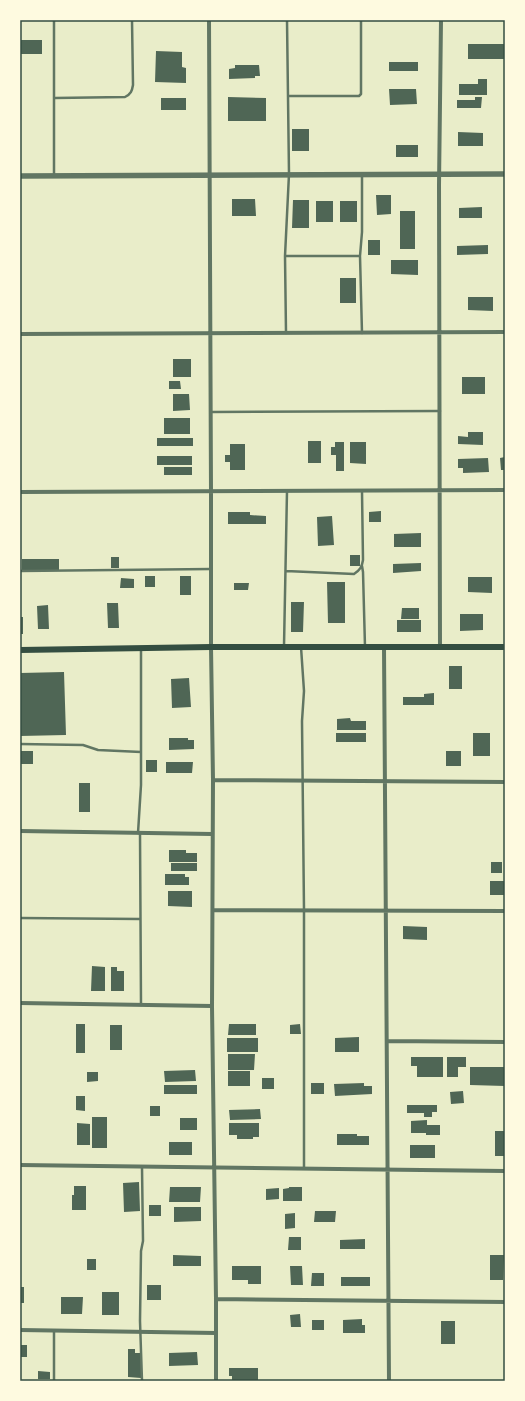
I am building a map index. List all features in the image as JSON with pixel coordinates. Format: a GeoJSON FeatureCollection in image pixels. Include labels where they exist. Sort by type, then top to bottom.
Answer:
{"type":"FeatureCollection","features":[{"type":"Feature","properties":{"kind":"main road"},"geometry":{"type":"LineString","coordinates":[[20,650],[211,647],[505,647]]}},
{"type":"Feature","properties":{"kind":"street"},"geometry":{"type":"LineString","coordinates":[[209,20],[211,647],[213,780],[212,1006],[216,1381]]}},
{"type":"Feature","properties":{"kind":"street"},"geometry":{"type":"LineString","coordinates":[[440,647],[439,174],[441,20]]}},
{"type":"Feature","properties":{"kind":"street"},"geometry":{"type":"LineString","coordinates":[[20,176],[505,174]]}},
{"type":"Feature","properties":{"kind":"street"},"geometry":{"type":"LineString","coordinates":[[20,334],[505,332]]}},
{"type":"Feature","properties":{"kind":"street"},"geometry":{"type":"LineString","coordinates":[[20,492],[505,490]]}},
{"type":"Feature","properties":{"kind":"street"},"geometry":{"type":"LineString","coordinates":[[384,647],[389,1381]]}},
{"type":"Feature","properties":{"kind":"street"},"geometry":{"type":"LineString","coordinates":[[213,780],[505,782]]}},
{"type":"Feature","properties":{"kind":"street"},"geometry":{"type":"LineString","coordinates":[[20,831],[212,834]]}},
{"type":"Feature","properties":{"kind":"street"},"geometry":{"type":"LineString","coordinates":[[213,910],[505,911]]}},
{"type":"Feature","properties":{"kind":"street"},"geometry":{"type":"LineString","coordinates":[[20,1003],[212,1006]]}},
{"type":"Feature","properties":{"kind":"street"},"geometry":{"type":"LineString","coordinates":[[387,1041],[505,1042]]}},
{"type":"Feature","properties":{"kind":"street"},"geometry":{"type":"LineString","coordinates":[[20,1165],[505,1171]]}},
{"type":"Feature","properties":{"kind":"street"},"geometry":{"type":"LineString","coordinates":[[216,1299],[505,1302]]}},
{"type":"Feature","properties":{"kind":"street"},"geometry":{"type":"LineString","coordinates":[[20,1330],[216,1333]]}},
{"type":"Feature","properties":{"kind":"lane"},"geometry":{"type":"LineString","coordinates":[[54,20],[54,176]]}},
{"type":"Feature","properties":{"kind":"lane"},"geometry":{"type":"LineString","coordinates":[[55,98],[125,97],[132,92],[132,20]]}},
{"type":"Feature","properties":{"kind":"lane"},"geometry":{"type":"LineString","coordinates":[[286,333],[285,256],[289,174],[287,20]]}},
{"type":"Feature","properties":{"kind":"lane"},"geometry":{"type":"LineString","coordinates":[[288,96],[359,96],[361,94],[361,20]]}},
{"type":"Feature","properties":{"kind":"lane"},"geometry":{"type":"LineString","coordinates":[[362,175],[362,232],[360,256],[362,333]]}},
{"type":"Feature","properties":{"kind":"lane"},"geometry":{"type":"LineString","coordinates":[[285,256],[360,256]]}},
{"type":"Feature","properties":{"kind":"lane"},"geometry":{"type":"LineString","coordinates":[[211,412],[440,411]]}},
{"type":"Feature","properties":{"kind":"lane"},"geometry":{"type":"LineString","coordinates":[[362,490],[362,566],[365,647]]}},
{"type":"Feature","properties":{"kind":"lane"},"geometry":{"type":"LineString","coordinates":[[284,647],[287,491]]}},
{"type":"Feature","properties":{"kind":"lane"},"geometry":{"type":"LineString","coordinates":[[286,571],[354,574],[359,571],[362,566]]}},
{"type":"Feature","properties":{"kind":"lane"},"geometry":{"type":"LineString","coordinates":[[20,571],[211,569]]}},
{"type":"Feature","properties":{"kind":"lane"},"geometry":{"type":"LineString","coordinates":[[301,647],[304,691],[302,728],[304,781],[304,1169]]}},
{"type":"Feature","properties":{"kind":"lane"},"geometry":{"type":"LineString","coordinates":[[140,1005],[139,833],[141,785],[141,648]]}},
{"type":"Feature","properties":{"kind":"lane"},"geometry":{"type":"LineString","coordinates":[[20,744],[83,745],[98,750],[141,752]]}},
{"type":"Feature","properties":{"kind":"lane"},"geometry":{"type":"LineString","coordinates":[[20,918],[140,919]]}},
{"type":"Feature","properties":{"kind":"lane"},"geometry":{"type":"LineString","coordinates":[[142,1167],[142,1381]]}},
{"type":"Feature","properties":{"kind":"lane"},"geometry":{"type":"LineString","coordinates":[[54,1331],[54,1381]]}},
{"type":"Feature","properties":{"kind":"building"},"geometry":{"type":"Polygon","coordinates":[[[20,40],[42,40],[42,54],[20,54],[20,40]]]}},
{"type":"Feature","properties":{"kind":"building"},"geometry":{"type":"Polygon","coordinates":[[[468,44],[505,44],[505,59],[468,59],[468,44]]]}},
{"type":"Feature","properties":{"kind":"building"},"geometry":{"type":"Polygon","coordinates":[[[156,51],[182,52],[182,67],[186,68],[186,83],[155,82],[156,51]]]}},
{"type":"Feature","properties":{"kind":"building"},"geometry":{"type":"Polygon","coordinates":[[[389,62],[418,62],[418,71],[389,71],[389,62]]]}},
{"type":"Feature","properties":{"kind":"building"},"geometry":{"type":"Polygon","coordinates":[[[235,65],[259,65],[260,76],[255,76],[255,78],[229,79],[229,69],[235,68],[235,65]]]}},
{"type":"Feature","properties":{"kind":"building"},"geometry":{"type":"Polygon","coordinates":[[[478,79],[487,79],[487,95],[459,95],[459,84],[478,84],[478,79]]]}},
{"type":"Feature","properties":{"kind":"building"},"geometry":{"type":"Polygon","coordinates":[[[389,89],[416,89],[417,104],[390,105],[389,89]]]}},
{"type":"Feature","properties":{"kind":"building"},"geometry":{"type":"Polygon","coordinates":[[[228,97],[266,98],[266,121],[228,121],[228,97]]]}},
{"type":"Feature","properties":{"kind":"building"},"geometry":{"type":"Polygon","coordinates":[[[475,97],[482,97],[481,108],[457,108],[457,100],[475,100],[475,97]]]}},
{"type":"Feature","properties":{"kind":"building"},"geometry":{"type":"Polygon","coordinates":[[[161,98],[186,98],[186,110],[161,110],[161,98]]]}},
{"type":"Feature","properties":{"kind":"building"},"geometry":{"type":"Polygon","coordinates":[[[292,129],[309,129],[309,151],[292,151],[292,129]]]}},
{"type":"Feature","properties":{"kind":"building"},"geometry":{"type":"Polygon","coordinates":[[[458,132],[483,133],[483,146],[458,146],[458,132]]]}},
{"type":"Feature","properties":{"kind":"building"},"geometry":{"type":"Polygon","coordinates":[[[396,145],[418,145],[418,157],[396,157],[396,145]]]}},
{"type":"Feature","properties":{"kind":"building"},"geometry":{"type":"Polygon","coordinates":[[[376,195],[391,195],[391,214],[377,215],[376,195]]]}},
{"type":"Feature","properties":{"kind":"building"},"geometry":{"type":"Polygon","coordinates":[[[232,199],[255,199],[256,216],[232,216],[232,199]]]}},
{"type":"Feature","properties":{"kind":"building"},"geometry":{"type":"Polygon","coordinates":[[[293,200],[309,200],[309,228],[292,228],[293,200]]]}},
{"type":"Feature","properties":{"kind":"building"},"geometry":{"type":"Polygon","coordinates":[[[316,201],[333,201],[333,222],[316,222],[316,201]]]}},
{"type":"Feature","properties":{"kind":"building"},"geometry":{"type":"Polygon","coordinates":[[[340,201],[357,201],[357,222],[340,222],[340,201]]]}},
{"type":"Feature","properties":{"kind":"building"},"geometry":{"type":"Polygon","coordinates":[[[482,207],[482,218],[459,218],[459,208],[482,207]]]}},
{"type":"Feature","properties":{"kind":"building"},"geometry":{"type":"Polygon","coordinates":[[[400,211],[415,211],[415,249],[400,249],[400,211]]]}},
{"type":"Feature","properties":{"kind":"building"},"geometry":{"type":"Polygon","coordinates":[[[368,240],[380,240],[380,255],[368,255],[368,240]]]}},
{"type":"Feature","properties":{"kind":"building"},"geometry":{"type":"Polygon","coordinates":[[[488,245],[488,254],[457,255],[457,246],[488,245]]]}},
{"type":"Feature","properties":{"kind":"building"},"geometry":{"type":"Polygon","coordinates":[[[391,260],[418,260],[418,275],[391,274],[391,260]]]}},
{"type":"Feature","properties":{"kind":"building"},"geometry":{"type":"Polygon","coordinates":[[[340,278],[356,278],[356,303],[340,303],[340,278]]]}},
{"type":"Feature","properties":{"kind":"building"},"geometry":{"type":"Polygon","coordinates":[[[468,297],[493,297],[493,311],[468,310],[468,297]]]}},
{"type":"Feature","properties":{"kind":"building"},"geometry":{"type":"Polygon","coordinates":[[[173,359],[191,359],[191,377],[173,377],[173,359]]]}},
{"type":"Feature","properties":{"kind":"building"},"geometry":{"type":"Polygon","coordinates":[[[462,377],[485,377],[485,394],[462,394],[462,377]]]}},
{"type":"Feature","properties":{"kind":"building"},"geometry":{"type":"Polygon","coordinates":[[[169,381],[180,381],[181,389],[169,389],[169,381]]]}},
{"type":"Feature","properties":{"kind":"building"},"geometry":{"type":"Polygon","coordinates":[[[173,394],[189,394],[190,410],[173,411],[173,394]]]}},
{"type":"Feature","properties":{"kind":"building"},"geometry":{"type":"Polygon","coordinates":[[[164,418],[190,418],[190,434],[164,434],[164,418]]]}},
{"type":"Feature","properties":{"kind":"building"},"geometry":{"type":"Polygon","coordinates":[[[468,432],[483,432],[483,445],[458,444],[458,436],[468,437],[468,432]]]}},
{"type":"Feature","properties":{"kind":"building"},"geometry":{"type":"Polygon","coordinates":[[[157,438],[193,438],[193,446],[157,446],[157,438]]]}},
{"type":"Feature","properties":{"kind":"building"},"geometry":{"type":"Polygon","coordinates":[[[308,441],[321,441],[321,463],[308,463],[308,441]]]}},
{"type":"Feature","properties":{"kind":"building"},"geometry":{"type":"Polygon","coordinates":[[[335,442],[344,442],[344,471],[336,471],[336,455],[331,455],[331,447],[335,447],[335,442]]]}},
{"type":"Feature","properties":{"kind":"building"},"geometry":{"type":"Polygon","coordinates":[[[350,442],[366,442],[366,464],[350,463],[350,442]]]}},
{"type":"Feature","properties":{"kind":"building"},"geometry":{"type":"Polygon","coordinates":[[[230,444],[245,444],[245,470],[230,470],[230,462],[225,462],[225,455],[230,455],[230,444]]]}},
{"type":"Feature","properties":{"kind":"building"},"geometry":{"type":"Polygon","coordinates":[[[157,456],[192,456],[192,465],[157,465],[157,456]]]}},
{"type":"Feature","properties":{"kind":"building"},"geometry":{"type":"Polygon","coordinates":[[[505,457],[505,470],[501,470],[500,458],[505,457]]]}},
{"type":"Feature","properties":{"kind":"building"},"geometry":{"type":"Polygon","coordinates":[[[488,458],[489,472],[463,473],[463,468],[458,468],[458,459],[488,458]]]}},
{"type":"Feature","properties":{"kind":"building"},"geometry":{"type":"Polygon","coordinates":[[[164,467],[192,467],[192,475],[164,475],[164,467]]]}},
{"type":"Feature","properties":{"kind":"building"},"geometry":{"type":"Polygon","coordinates":[[[381,511],[381,522],[369,522],[369,512],[381,511]]]}},
{"type":"Feature","properties":{"kind":"building"},"geometry":{"type":"Polygon","coordinates":[[[228,512],[250,512],[250,515],[266,516],[266,524],[228,524],[228,512]]]}},
{"type":"Feature","properties":{"kind":"building"},"geometry":{"type":"Polygon","coordinates":[[[332,516],[334,545],[318,546],[317,517],[332,516]]]}},
{"type":"Feature","properties":{"kind":"building"},"geometry":{"type":"Polygon","coordinates":[[[421,533],[421,547],[394,547],[394,534],[421,533]]]}},
{"type":"Feature","properties":{"kind":"building"},"geometry":{"type":"Polygon","coordinates":[[[350,555],[360,555],[360,566],[350,566],[350,555]]]}},
{"type":"Feature","properties":{"kind":"building"},"geometry":{"type":"Polygon","coordinates":[[[111,557],[119,557],[119,568],[111,568],[111,557]]]}},
{"type":"Feature","properties":{"kind":"building"},"geometry":{"type":"Polygon","coordinates":[[[22,559],[59,559],[59,570],[22,570],[22,559]]]}},
{"type":"Feature","properties":{"kind":"building"},"geometry":{"type":"Polygon","coordinates":[[[421,563],[421,571],[393,573],[393,564],[421,563]]]}},
{"type":"Feature","properties":{"kind":"building"},"geometry":{"type":"Polygon","coordinates":[[[145,576],[155,576],[155,587],[145,587],[145,576]]]}},
{"type":"Feature","properties":{"kind":"building"},"geometry":{"type":"Polygon","coordinates":[[[180,576],[191,576],[191,595],[180,595],[180,576]]]}},
{"type":"Feature","properties":{"kind":"building"},"geometry":{"type":"Polygon","coordinates":[[[468,577],[492,577],[492,593],[468,592],[468,577]]]}},
{"type":"Feature","properties":{"kind":"building"},"geometry":{"type":"Polygon","coordinates":[[[121,578],[134,579],[134,588],[120,588],[121,578]]]}},
{"type":"Feature","properties":{"kind":"building"},"geometry":{"type":"Polygon","coordinates":[[[327,582],[345,582],[345,623],[328,623],[327,582]]]}},
{"type":"Feature","properties":{"kind":"building"},"geometry":{"type":"Polygon","coordinates":[[[234,583],[249,583],[248,590],[234,590],[234,583]]]}},
{"type":"Feature","properties":{"kind":"building"},"geometry":{"type":"Polygon","coordinates":[[[291,602],[304,602],[303,632],[291,632],[291,602]]]}},
{"type":"Feature","properties":{"kind":"building"},"geometry":{"type":"Polygon","coordinates":[[[107,603],[118,603],[119,628],[108,628],[107,603]]]}},
{"type":"Feature","properties":{"kind":"building"},"geometry":{"type":"Polygon","coordinates":[[[48,605],[49,629],[38,629],[37,606],[48,605]]]}},
{"type":"Feature","properties":{"kind":"building"},"geometry":{"type":"Polygon","coordinates":[[[402,608],[419,608],[419,619],[401,619],[402,608]]]}},
{"type":"Feature","properties":{"kind":"building"},"geometry":{"type":"Polygon","coordinates":[[[460,614],[483,614],[483,630],[460,631],[460,614]]]}},
{"type":"Feature","properties":{"kind":"building"},"geometry":{"type":"Polygon","coordinates":[[[20,617],[23,617],[23,634],[20,634],[20,617]]]}},
{"type":"Feature","properties":{"kind":"building"},"geometry":{"type":"Polygon","coordinates":[[[397,620],[421,620],[421,632],[397,632],[397,620]]]}},
{"type":"Feature","properties":{"kind":"building"},"geometry":{"type":"Polygon","coordinates":[[[449,666],[462,666],[462,689],[449,689],[449,666]]]}},
{"type":"Feature","properties":{"kind":"building"},"geometry":{"type":"Polygon","coordinates":[[[64,672],[66,735],[20,736],[20,673],[64,672]]]}},
{"type":"Feature","properties":{"kind":"building"},"geometry":{"type":"Polygon","coordinates":[[[189,678],[191,707],[172,708],[171,679],[189,678]]]}},
{"type":"Feature","properties":{"kind":"building"},"geometry":{"type":"Polygon","coordinates":[[[434,693],[434,705],[403,705],[403,697],[424,697],[424,694],[434,693]]]}},
{"type":"Feature","properties":{"kind":"building"},"geometry":{"type":"Polygon","coordinates":[[[350,718],[351,721],[366,721],[366,730],[337,730],[337,719],[350,718]]]}},
{"type":"Feature","properties":{"kind":"building"},"geometry":{"type":"Polygon","coordinates":[[[336,733],[366,733],[366,742],[336,742],[336,733]]]}},
{"type":"Feature","properties":{"kind":"building"},"geometry":{"type":"Polygon","coordinates":[[[473,733],[490,733],[490,756],[473,756],[473,733]]]}},
{"type":"Feature","properties":{"kind":"building"},"geometry":{"type":"Polygon","coordinates":[[[169,738],[188,738],[188,740],[194,740],[194,749],[169,750],[169,738]]]}},
{"type":"Feature","properties":{"kind":"building"},"geometry":{"type":"Polygon","coordinates":[[[21,751],[33,751],[33,764],[21,764],[21,751]]]}},
{"type":"Feature","properties":{"kind":"building"},"geometry":{"type":"Polygon","coordinates":[[[446,751],[461,751],[461,766],[446,766],[446,751]]]}},
{"type":"Feature","properties":{"kind":"building"},"geometry":{"type":"Polygon","coordinates":[[[146,760],[157,760],[157,772],[146,772],[146,760]]]}},
{"type":"Feature","properties":{"kind":"building"},"geometry":{"type":"Polygon","coordinates":[[[166,762],[193,762],[192,773],[166,773],[166,762]]]}},
{"type":"Feature","properties":{"kind":"building"},"geometry":{"type":"Polygon","coordinates":[[[79,783],[90,783],[90,812],[79,812],[79,783]]]}},
{"type":"Feature","properties":{"kind":"building"},"geometry":{"type":"Polygon","coordinates":[[[169,850],[186,850],[186,853],[197,853],[197,862],[169,862],[169,850]]]}},
{"type":"Feature","properties":{"kind":"building"},"geometry":{"type":"Polygon","coordinates":[[[491,862],[502,862],[502,873],[491,873],[491,862]]]}},
{"type":"Feature","properties":{"kind":"building"},"geometry":{"type":"Polygon","coordinates":[[[171,863],[197,863],[197,871],[171,871],[171,863]]]}},
{"type":"Feature","properties":{"kind":"building"},"geometry":{"type":"Polygon","coordinates":[[[165,874],[185,874],[185,877],[189,877],[189,885],[165,885],[165,874]]]}},
{"type":"Feature","properties":{"kind":"building"},"geometry":{"type":"Polygon","coordinates":[[[490,881],[505,881],[505,895],[490,895],[490,881]]]}},
{"type":"Feature","properties":{"kind":"building"},"geometry":{"type":"Polygon","coordinates":[[[168,891],[192,891],[192,907],[168,906],[168,891]]]}},
{"type":"Feature","properties":{"kind":"building"},"geometry":{"type":"Polygon","coordinates":[[[403,926],[427,927],[427,940],[403,939],[403,926]]]}},
{"type":"Feature","properties":{"kind":"building"},"geometry":{"type":"Polygon","coordinates":[[[92,966],[105,967],[105,991],[91,991],[92,966]]]}},
{"type":"Feature","properties":{"kind":"building"},"geometry":{"type":"Polygon","coordinates":[[[111,967],[117,967],[117,971],[124,971],[124,991],[111,991],[111,967]]]}},
{"type":"Feature","properties":{"kind":"building"},"geometry":{"type":"Polygon","coordinates":[[[76,1024],[85,1024],[85,1053],[76,1053],[76,1024]]]}},
{"type":"Feature","properties":{"kind":"building"},"geometry":{"type":"Polygon","coordinates":[[[229,1024],[256,1024],[256,1035],[228,1035],[229,1024]]]}},
{"type":"Feature","properties":{"kind":"building"},"geometry":{"type":"Polygon","coordinates":[[[300,1024],[301,1034],[290,1034],[290,1025],[300,1024]]]}},
{"type":"Feature","properties":{"kind":"building"},"geometry":{"type":"Polygon","coordinates":[[[110,1025],[122,1025],[122,1050],[110,1050],[110,1025]]]}},
{"type":"Feature","properties":{"kind":"building"},"geometry":{"type":"Polygon","coordinates":[[[359,1037],[359,1052],[335,1052],[335,1038],[359,1037]]]}},
{"type":"Feature","properties":{"kind":"building"},"geometry":{"type":"Polygon","coordinates":[[[227,1038],[258,1038],[258,1052],[227,1052],[227,1038]]]}},
{"type":"Feature","properties":{"kind":"building"},"geometry":{"type":"Polygon","coordinates":[[[228,1054],[255,1054],[254,1070],[228,1070],[228,1054]]]}},
{"type":"Feature","properties":{"kind":"building"},"geometry":{"type":"Polygon","coordinates":[[[411,1057],[443,1057],[443,1077],[417,1077],[417,1066],[411,1066],[411,1057]]]}},
{"type":"Feature","properties":{"kind":"building"},"geometry":{"type":"Polygon","coordinates":[[[447,1057],[466,1057],[466,1067],[458,1067],[458,1077],[447,1077],[447,1057]]]}},
{"type":"Feature","properties":{"kind":"building"},"geometry":{"type":"Polygon","coordinates":[[[470,1067],[505,1067],[505,1086],[470,1085],[470,1067]]]}},
{"type":"Feature","properties":{"kind":"building"},"geometry":{"type":"Polygon","coordinates":[[[195,1070],[196,1081],[165,1082],[164,1071],[195,1070]]]}},
{"type":"Feature","properties":{"kind":"building"},"geometry":{"type":"Polygon","coordinates":[[[228,1071],[250,1071],[250,1086],[228,1086],[228,1071]]]}},
{"type":"Feature","properties":{"kind":"building"},"geometry":{"type":"Polygon","coordinates":[[[87,1072],[98,1072],[98,1081],[87,1082],[87,1072]]]}},
{"type":"Feature","properties":{"kind":"building"},"geometry":{"type":"Polygon","coordinates":[[[262,1078],[274,1078],[274,1089],[262,1089],[262,1078]]]}},
{"type":"Feature","properties":{"kind":"building"},"geometry":{"type":"Polygon","coordinates":[[[311,1083],[324,1083],[324,1094],[311,1094],[311,1083]]]}},
{"type":"Feature","properties":{"kind":"building"},"geometry":{"type":"Polygon","coordinates":[[[364,1083],[364,1086],[372,1086],[372,1094],[335,1096],[334,1084],[364,1083]]]}},
{"type":"Feature","properties":{"kind":"building"},"geometry":{"type":"Polygon","coordinates":[[[164,1085],[197,1085],[197,1094],[164,1094],[164,1085]]]}},
{"type":"Feature","properties":{"kind":"building"},"geometry":{"type":"Polygon","coordinates":[[[463,1091],[464,1103],[451,1104],[450,1092],[463,1091]]]}},
{"type":"Feature","properties":{"kind":"building"},"geometry":{"type":"Polygon","coordinates":[[[76,1096],[85,1096],[85,1111],[76,1110],[76,1096]]]}},
{"type":"Feature","properties":{"kind":"building"},"geometry":{"type":"Polygon","coordinates":[[[407,1105],[437,1105],[437,1112],[432,1112],[432,1117],[424,1117],[424,1113],[407,1113],[407,1105]]]}},
{"type":"Feature","properties":{"kind":"building"},"geometry":{"type":"Polygon","coordinates":[[[150,1106],[160,1106],[160,1116],[150,1116],[150,1106]]]}},
{"type":"Feature","properties":{"kind":"building"},"geometry":{"type":"Polygon","coordinates":[[[260,1109],[261,1119],[230,1120],[229,1110],[260,1109]]]}},
{"type":"Feature","properties":{"kind":"building"},"geometry":{"type":"Polygon","coordinates":[[[92,1117],[107,1117],[107,1148],[92,1148],[92,1117]]]}},
{"type":"Feature","properties":{"kind":"building"},"geometry":{"type":"Polygon","coordinates":[[[180,1118],[197,1118],[197,1130],[180,1130],[180,1118]]]}},
{"type":"Feature","properties":{"kind":"building"},"geometry":{"type":"Polygon","coordinates":[[[427,1120],[427,1125],[440,1125],[440,1135],[411,1133],[411,1121],[427,1120]]]}},
{"type":"Feature","properties":{"kind":"building"},"geometry":{"type":"Polygon","coordinates":[[[77,1123],[90,1124],[90,1145],[77,1145],[77,1123]]]}},
{"type":"Feature","properties":{"kind":"building"},"geometry":{"type":"Polygon","coordinates":[[[229,1123],[259,1123],[259,1137],[253,1137],[253,1139],[237,1139],[237,1135],[229,1135],[229,1123]]]}},
{"type":"Feature","properties":{"kind":"building"},"geometry":{"type":"Polygon","coordinates":[[[495,1131],[505,1131],[505,1156],[495,1156],[495,1131]]]}},
{"type":"Feature","properties":{"kind":"building"},"geometry":{"type":"Polygon","coordinates":[[[337,1134],[357,1134],[357,1136],[369,1136],[369,1145],[337,1145],[337,1134]]]}},
{"type":"Feature","properties":{"kind":"building"},"geometry":{"type":"Polygon","coordinates":[[[169,1142],[192,1142],[192,1155],[169,1155],[169,1142]]]}},
{"type":"Feature","properties":{"kind":"building"},"geometry":{"type":"Polygon","coordinates":[[[410,1145],[435,1145],[435,1158],[410,1158],[410,1145]]]}},
{"type":"Feature","properties":{"kind":"building"},"geometry":{"type":"Polygon","coordinates":[[[139,1182],[140,1211],[124,1212],[123,1183],[139,1182]]]}},
{"type":"Feature","properties":{"kind":"building"},"geometry":{"type":"Polygon","coordinates":[[[74,1186],[86,1186],[86,1210],[72,1210],[72,1195],[74,1195],[74,1186]]]}},
{"type":"Feature","properties":{"kind":"building"},"geometry":{"type":"Polygon","coordinates":[[[170,1187],[201,1187],[200,1202],[169,1202],[170,1187]]]}},
{"type":"Feature","properties":{"kind":"building"},"geometry":{"type":"Polygon","coordinates":[[[289,1187],[302,1187],[302,1201],[283,1201],[283,1189],[289,1187]]]}},
{"type":"Feature","properties":{"kind":"building"},"geometry":{"type":"Polygon","coordinates":[[[279,1188],[279,1199],[266,1200],[266,1189],[279,1188]]]}},
{"type":"Feature","properties":{"kind":"building"},"geometry":{"type":"Polygon","coordinates":[[[149,1205],[161,1205],[161,1216],[149,1216],[149,1205]]]}},
{"type":"Feature","properties":{"kind":"building"},"geometry":{"type":"Polygon","coordinates":[[[174,1207],[201,1207],[201,1221],[174,1222],[174,1207]]]}},
{"type":"Feature","properties":{"kind":"building"},"geometry":{"type":"Polygon","coordinates":[[[315,1211],[336,1211],[335,1222],[314,1222],[315,1211]]]}},
{"type":"Feature","properties":{"kind":"building"},"geometry":{"type":"Polygon","coordinates":[[[295,1213],[295,1228],[285,1229],[285,1214],[295,1213]]]}},
{"type":"Feature","properties":{"kind":"building"},"geometry":{"type":"Polygon","coordinates":[[[289,1237],[301,1237],[301,1250],[288,1250],[289,1237]]]}},
{"type":"Feature","properties":{"kind":"building"},"geometry":{"type":"Polygon","coordinates":[[[365,1239],[365,1249],[340,1249],[340,1240],[365,1239]]]}},
{"type":"Feature","properties":{"kind":"building"},"geometry":{"type":"Polygon","coordinates":[[[173,1255],[201,1256],[201,1266],[173,1266],[173,1255]]]}},
{"type":"Feature","properties":{"kind":"building"},"geometry":{"type":"Polygon","coordinates":[[[490,1255],[504,1255],[503,1280],[490,1280],[490,1255]]]}},
{"type":"Feature","properties":{"kind":"building"},"geometry":{"type":"Polygon","coordinates":[[[87,1259],[96,1259],[96,1270],[87,1270],[87,1259]]]}},
{"type":"Feature","properties":{"kind":"building"},"geometry":{"type":"Polygon","coordinates":[[[232,1266],[261,1266],[261,1284],[248,1284],[248,1280],[232,1280],[232,1266]]]}},
{"type":"Feature","properties":{"kind":"building"},"geometry":{"type":"Polygon","coordinates":[[[290,1266],[302,1266],[303,1285],[291,1285],[290,1266]]]}},
{"type":"Feature","properties":{"kind":"building"},"geometry":{"type":"Polygon","coordinates":[[[312,1273],[324,1273],[324,1286],[311,1286],[312,1273]]]}},
{"type":"Feature","properties":{"kind":"building"},"geometry":{"type":"Polygon","coordinates":[[[341,1277],[370,1277],[370,1286],[341,1286],[341,1277]]]}},
{"type":"Feature","properties":{"kind":"building"},"geometry":{"type":"Polygon","coordinates":[[[147,1285],[161,1285],[161,1300],[147,1300],[147,1285]]]}},
{"type":"Feature","properties":{"kind":"building"},"geometry":{"type":"Polygon","coordinates":[[[20,1287],[24,1287],[24,1303],[20,1303],[20,1287]]]}},
{"type":"Feature","properties":{"kind":"building"},"geometry":{"type":"Polygon","coordinates":[[[102,1292],[119,1292],[119,1315],[102,1315],[102,1292]]]}},
{"type":"Feature","properties":{"kind":"building"},"geometry":{"type":"Polygon","coordinates":[[[61,1297],[83,1297],[82,1314],[61,1314],[61,1297]]]}},
{"type":"Feature","properties":{"kind":"building"},"geometry":{"type":"Polygon","coordinates":[[[300,1314],[301,1327],[291,1327],[290,1315],[300,1314]]]}},
{"type":"Feature","properties":{"kind":"building"},"geometry":{"type":"Polygon","coordinates":[[[362,1319],[362,1325],[365,1325],[365,1333],[343,1333],[343,1320],[362,1319]]]}},
{"type":"Feature","properties":{"kind":"building"},"geometry":{"type":"Polygon","coordinates":[[[312,1320],[324,1320],[324,1330],[312,1330],[312,1320]]]}},
{"type":"Feature","properties":{"kind":"building"},"geometry":{"type":"Polygon","coordinates":[[[441,1321],[455,1321],[455,1344],[441,1344],[441,1321]]]}},
{"type":"Feature","properties":{"kind":"building"},"geometry":{"type":"Polygon","coordinates":[[[20,1345],[27,1345],[27,1357],[20,1357],[20,1345]]]}},
{"type":"Feature","properties":{"kind":"building"},"geometry":{"type":"Polygon","coordinates":[[[128,1349],[135,1349],[135,1353],[142,1353],[141,1378],[128,1377],[128,1349]]]}},
{"type":"Feature","properties":{"kind":"building"},"geometry":{"type":"Polygon","coordinates":[[[197,1352],[198,1365],[169,1366],[169,1353],[197,1352]]]}},
{"type":"Feature","properties":{"kind":"building"},"geometry":{"type":"Polygon","coordinates":[[[229,1368],[258,1368],[258,1380],[232,1380],[232,1376],[229,1376],[229,1368]]]}},
{"type":"Feature","properties":{"kind":"building"},"geometry":{"type":"Polygon","coordinates":[[[38,1371],[50,1372],[50,1379],[38,1379],[38,1371]]]}}]}
